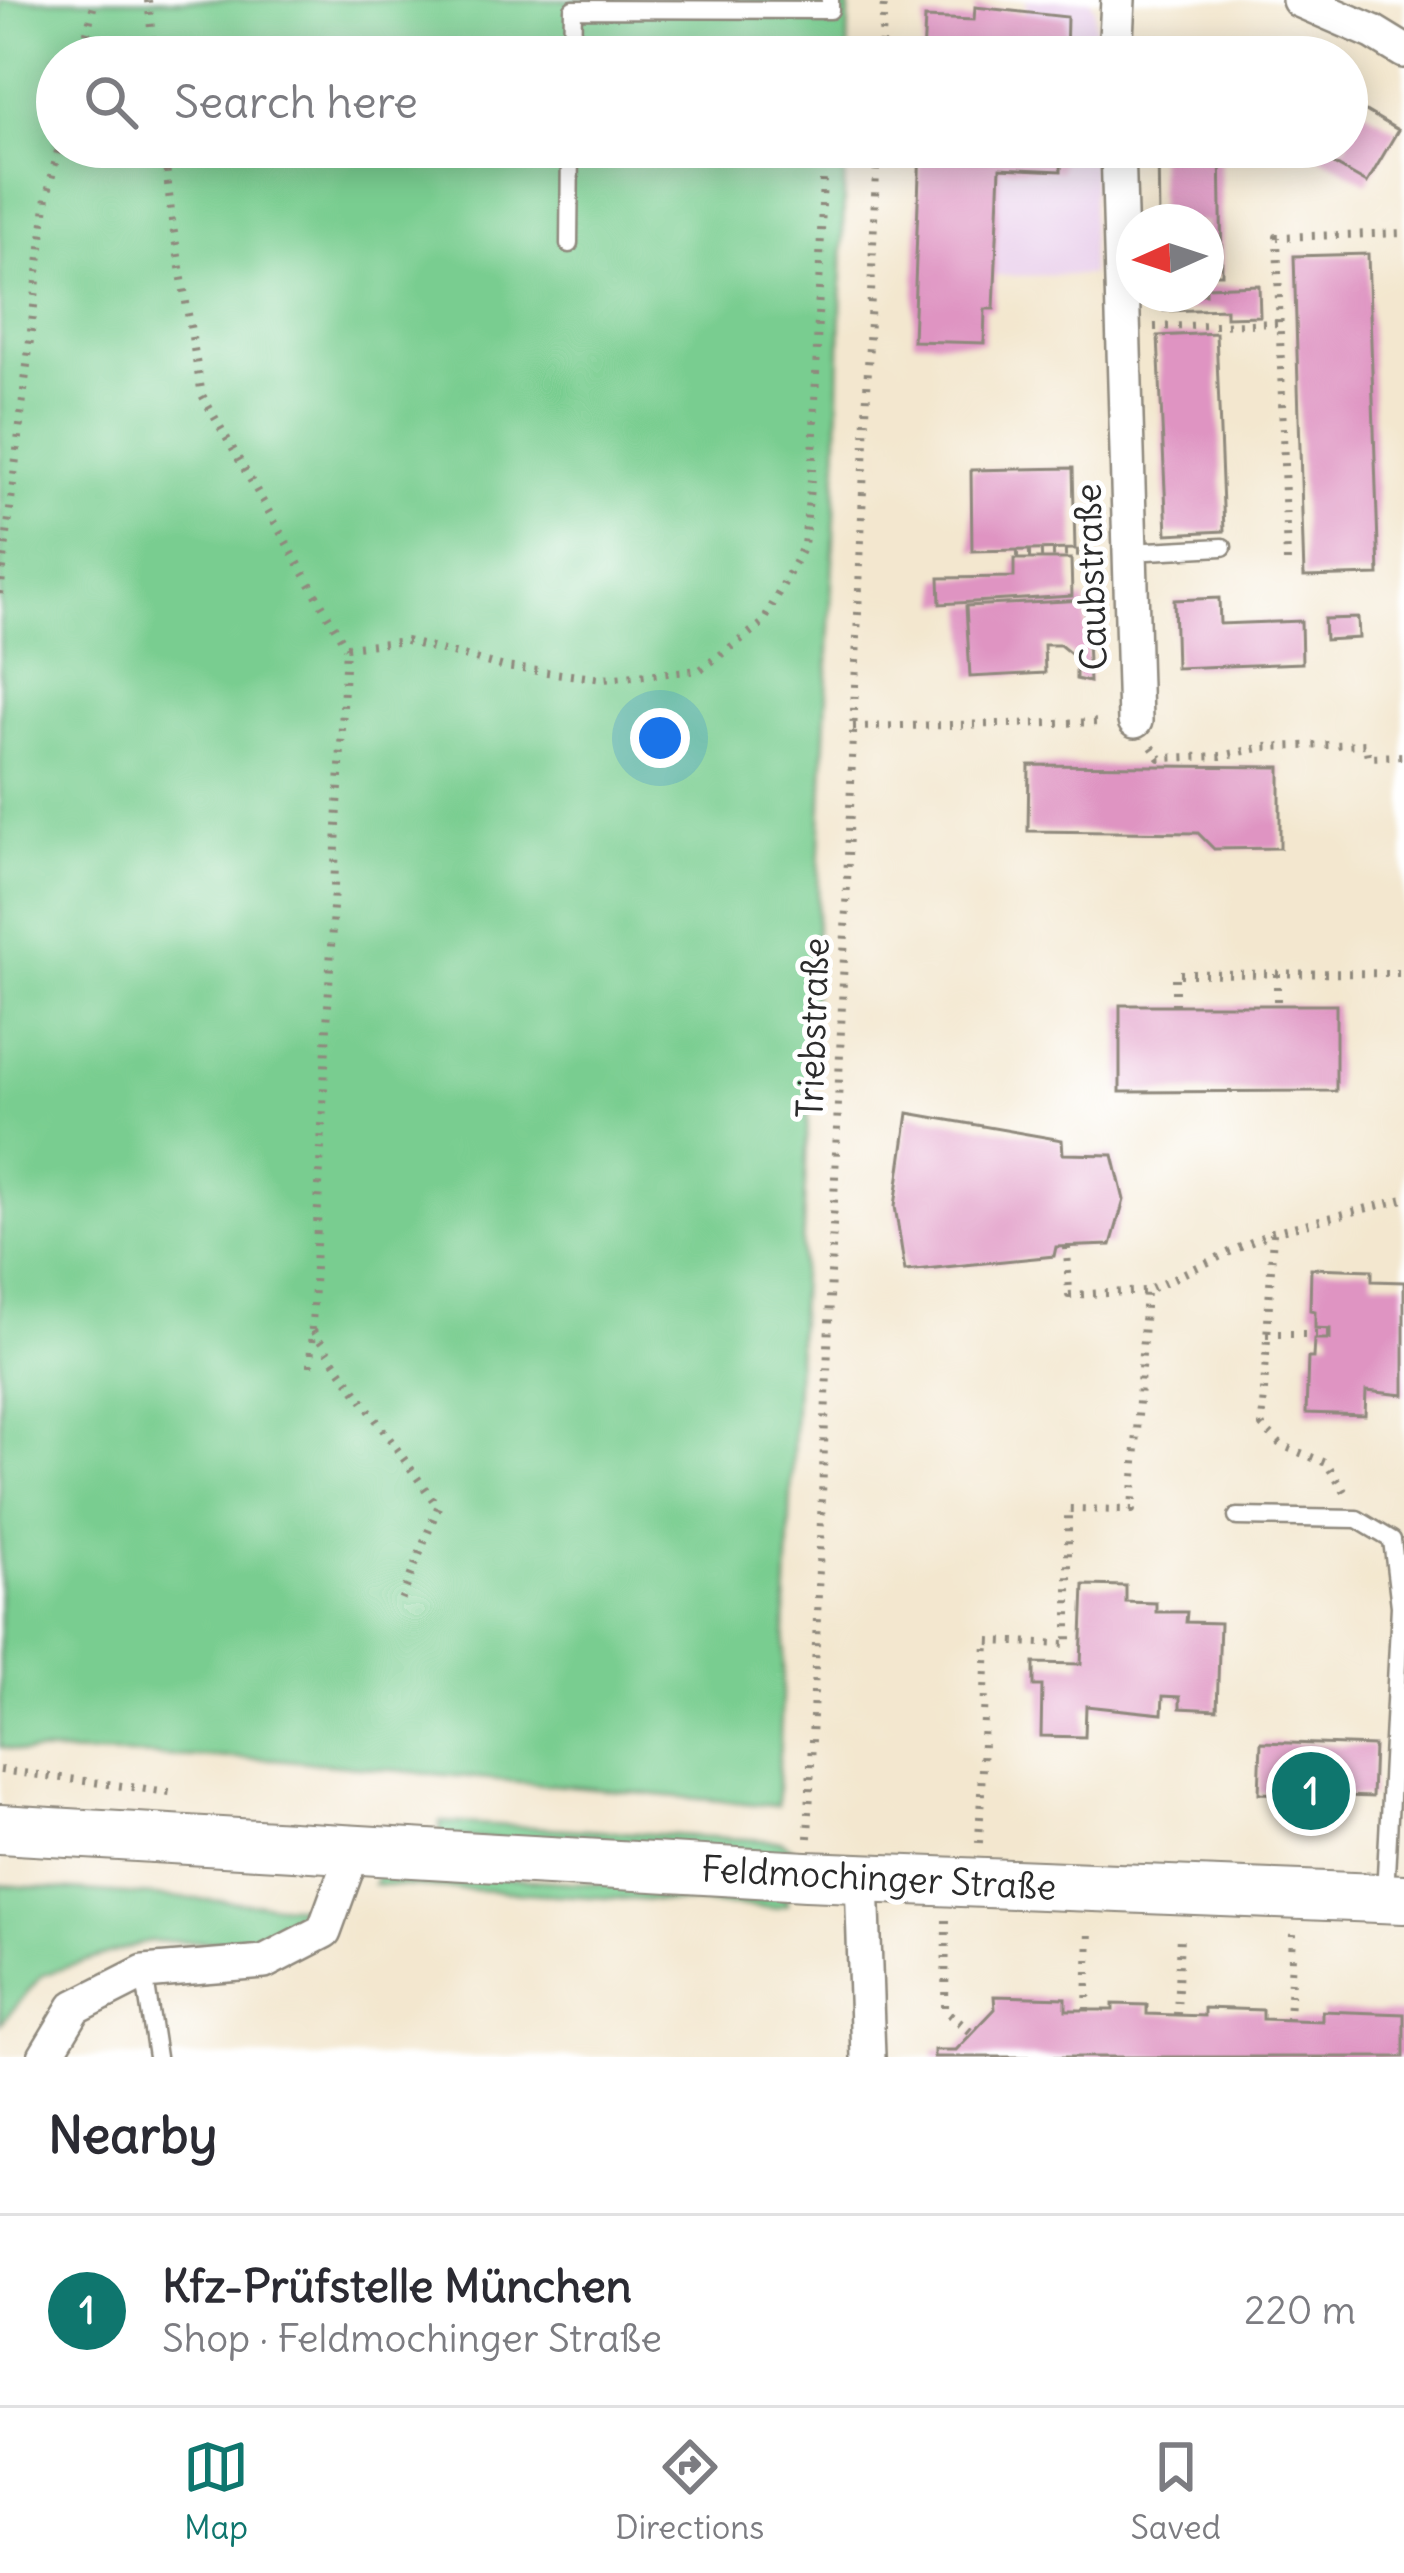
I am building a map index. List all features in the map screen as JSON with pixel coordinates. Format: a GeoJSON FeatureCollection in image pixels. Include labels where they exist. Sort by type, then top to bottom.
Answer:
{"type":"FeatureCollection","features":[{"type":"Feature","properties":{"kind":"street"},"geometry":{"type":"LineString","coordinates":[[1116,36],[1118,0]]}},
{"type":"Feature","properties":{"kind":"street"},"geometry":{"type":"LineString","coordinates":[[1300,0],[1404,51]]}},
{"type":"Feature","properties":{"kind":"street","name":"Caubstraße"},"geometry":{"type":"LineString","coordinates":[[1118,168],[1135,722]]}},
{"type":"Feature","properties":{"kind":"street","name":"Feldmochinger Straße"},"geometry":{"type":"LineString","coordinates":[[6,1828],[806,1876],[1395,1899]]}},
{"type":"Feature","properties":{"kind":"street"},"geometry":{"type":"LineString","coordinates":[[45,2057],[75,2007],[144,1972],[264,1962],[323,1931],[354,1849]]}},
{"type":"Feature","properties":{"kind":"street"},"geometry":{"type":"LineString","coordinates":[[862,1878],[868,2057]]}},
{"type":"Feature","properties":{"kind":"lane"},"geometry":{"type":"LineString","coordinates":[[572,36],[572,9],[830,10],[830,0]]}},
{"type":"Feature","properties":{"kind":"lane"},"geometry":{"type":"LineString","coordinates":[[569,244],[570,168]]}},
{"type":"Feature","properties":{"kind":"lane"},"geometry":{"type":"LineString","coordinates":[[1129,552],[1223,547]]}},
{"type":"Feature","properties":{"kind":"lane"},"geometry":{"type":"LineString","coordinates":[[1237,1517],[1357,1519],[1392,1540],[1400,1606],[1395,1899]]}},
{"type":"Feature","properties":{"kind":"lane"},"geometry":{"type":"LineString","coordinates":[[144,1972],[157,2057]]}},
{"type":"Feature","properties":{"kind":"path"},"geometry":{"type":"LineString","coordinates":[[86,36],[94,0]]}},
{"type":"Feature","properties":{"kind":"path"},"geometry":{"type":"LineString","coordinates":[[148,0],[152,36]]}},
{"type":"Feature","properties":{"kind":"path"},"geometry":{"type":"LineString","coordinates":[[882,36],[884,0]]}},
{"type":"Feature","properties":{"kind":"path"},"geometry":{"type":"LineString","coordinates":[[0,594],[53,168]]}},
{"type":"Feature","properties":{"kind":"path"},"geometry":{"type":"LineString","coordinates":[[166,168],[202,395],[346,647],[310,1366]]}},
{"type":"Feature","properties":{"kind":"path"},"geometry":{"type":"LineString","coordinates":[[346,647],[406,641],[505,668],[603,679],[700,670],[763,622],[804,545],[813,460],[823,168]]}},
{"type":"Feature","properties":{"kind":"path","name":"Triebstraße"},"geometry":{"type":"LineString","coordinates":[[806,1876],[877,168]]}},
{"type":"Feature","properties":{"kind":"path"},"geometry":{"type":"LineString","coordinates":[[1287,562],[1277,237],[1404,233]]}},
{"type":"Feature","properties":{"kind":"path"},"geometry":{"type":"LineString","coordinates":[[1122,328],[1279,323]]}},
{"type":"Feature","properties":{"kind":"path"},"geometry":{"type":"LineString","coordinates":[[1016,555],[1129,552]]}},
{"type":"Feature","properties":{"kind":"path"},"geometry":{"type":"LineString","coordinates":[[1135,722],[1160,758],[1221,756],[1264,747],[1366,744],[1368,757],[1404,756]]}},
{"type":"Feature","properties":{"kind":"path","name":"Caubstraße"},"geometry":{"type":"LineString","coordinates":[[853,728],[1135,722]]}},
{"type":"Feature","properties":{"kind":"path"},"geometry":{"type":"LineString","coordinates":[[1175,1005],[1175,974],[1404,974]]}},
{"type":"Feature","properties":{"kind":"path"},"geometry":{"type":"LineString","coordinates":[[1277,974],[1277,1005]]}},
{"type":"Feature","properties":{"kind":"path"},"geometry":{"type":"LineString","coordinates":[[1067,1247],[1069,1294],[1146,1291],[1273,1232],[1404,1199]]}},
{"type":"Feature","properties":{"kind":"path"},"geometry":{"type":"LineString","coordinates":[[1273,1232],[1262,1426],[1281,1445],[1326,1463]]}},
{"type":"Feature","properties":{"kind":"path"},"geometry":{"type":"LineString","coordinates":[[978,1882],[987,1641],[1068,1644],[1067,1508],[1132,1510],[1146,1291]]}},
{"type":"Feature","properties":{"kind":"path"},"geometry":{"type":"LineString","coordinates":[[312,1330],[438,1507],[400,1603]]}},
{"type":"Feature","properties":{"kind":"path"},"geometry":{"type":"LineString","coordinates":[[1266,1334],[1330,1334]]}},
{"type":"Feature","properties":{"kind":"path"},"geometry":{"type":"LineString","coordinates":[[1087,2011],[1090,1888]]}},
{"type":"Feature","properties":{"kind":"path"},"geometry":{"type":"LineString","coordinates":[[1177,2015],[1182,1892]]}},
{"type":"Feature","properties":{"kind":"path"},"geometry":{"type":"LineString","coordinates":[[1289,2020],[1295,1897]]}},
{"type":"Feature","properties":{"kind":"path"},"geometry":{"type":"LineString","coordinates":[[946,1918],[945,2010],[972,2033]]}},
{"type":"Feature","properties":{"kind":"shaded area"},"geometry":{"type":"Polygon","coordinates":[[[1026,0],[1090,0],[1095,8],[1095,36],[987,36],[974,20],[975,7],[1025,12],[1026,0]]]}},
{"type":"Feature","properties":{"kind":"shaded area"},"geometry":{"type":"Polygon","coordinates":[[[999,168],[1093,168],[1090,275],[995,276],[999,168]]]}},
{"type":"Feature","properties":{"kind":"green space"},"geometry":{"type":"Polygon","coordinates":[[[0,0],[849,0],[848,36],[36,36],[36,168],[844,168],[837,468],[777,1806],[275,1759],[22,1752],[0,1747],[0,0]]]}},
{"type":"Feature","properties":{"kind":"green space"},"geometry":{"type":"Polygon","coordinates":[[[440,1822],[781,1841],[791,1848],[790,1856],[441,1837],[440,1822]]]}},
{"type":"Feature","properties":{"kind":"green space"},"geometry":{"type":"Polygon","coordinates":[[[379,1871],[786,1895],[787,1905],[775,1908],[374,1884],[379,1871]]]}},
{"type":"Feature","properties":{"kind":"green space"},"geometry":{"type":"Polygon","coordinates":[[[0,1885],[305,1907],[256,1942],[149,1941],[42,1975],[0,2025],[0,1885]]]}},
{"type":"Feature","properties":{"kind":"building"},"geometry":{"type":"Polygon","coordinates":[[[975,7],[1067,17],[1067,36],[924,36],[925,18],[974,20],[975,7]]]}},
{"type":"Feature","properties":{"kind":"building"},"geometry":{"type":"Polygon","coordinates":[[[1368,112],[1398,130],[1367,183],[1341,168],[1368,168],[1368,112]]]}},
{"type":"Feature","properties":{"kind":"building"},"geometry":{"type":"Polygon","coordinates":[[[919,168],[1000,168],[994,309],[985,309],[984,343],[913,341],[919,168]]]}},
{"type":"Feature","properties":{"kind":"building"},"geometry":{"type":"Polygon","coordinates":[[[1000,168],[1061,168],[1061,171],[1000,168]]]}},
{"type":"Feature","properties":{"kind":"building"},"geometry":{"type":"Polygon","coordinates":[[[1158,168],[1220,168],[1221,204],[1159,204],[1158,168]]]}},
{"type":"Feature","properties":{"kind":"building"},"geometry":{"type":"Polygon","coordinates":[[[1368,254],[1379,575],[1304,577],[1294,256],[1368,254]]]}},
{"type":"Feature","properties":{"kind":"building"},"geometry":{"type":"Polygon","coordinates":[[[1259,285],[1260,316],[1226,317],[1224,286],[1259,285]]]}},
{"type":"Feature","properties":{"kind":"building"},"geometry":{"type":"Polygon","coordinates":[[[1216,333],[1224,531],[1167,534],[1158,336],[1216,333]]]}},
{"type":"Feature","properties":{"kind":"building"},"geometry":{"type":"Polygon","coordinates":[[[1073,468],[1075,549],[972,551],[971,470],[1073,468]]]}},
{"type":"Feature","properties":{"kind":"building"},"geometry":{"type":"Polygon","coordinates":[[[1014,559],[1071,559],[1072,596],[940,604],[939,578],[1014,577],[1014,559]]]}},
{"type":"Feature","properties":{"kind":"building"},"geometry":{"type":"Polygon","coordinates":[[[1219,598],[1220,624],[1301,621],[1302,663],[1176,668],[1174,600],[1219,598]]]}},
{"type":"Feature","properties":{"kind":"building"},"geometry":{"type":"Polygon","coordinates":[[[1085,600],[1089,682],[1076,679],[1076,658],[1060,645],[1044,645],[1045,673],[970,677],[966,606],[1085,600]]]}},
{"type":"Feature","properties":{"kind":"building"},"geometry":{"type":"Polygon","coordinates":[[[1358,618],[1359,638],[1325,640],[1324,619],[1358,618]]]}},
{"type":"Feature","properties":{"kind":"building"},"geometry":{"type":"Polygon","coordinates":[[[1029,765],[1280,767],[1280,848],[1214,849],[1198,833],[1028,831],[1029,765]]]}},
{"type":"Feature","properties":{"kind":"building"},"geometry":{"type":"Polygon","coordinates":[[[1120,1005],[1336,1005],[1336,1091],[1120,1092],[1120,1005]]]}},
{"type":"Feature","properties":{"kind":"building"},"geometry":{"type":"Polygon","coordinates":[[[908,1113],[1062,1140],[1063,1154],[1113,1155],[1124,1200],[1111,1245],[1056,1247],[1054,1256],[905,1271],[895,1206],[908,1113]]]}},
{"type":"Feature","properties":{"kind":"building"},"geometry":{"type":"Polygon","coordinates":[[[1311,1268],[1372,1270],[1372,1281],[1404,1282],[1404,1395],[1366,1391],[1365,1415],[1306,1413],[1308,1358],[1313,1358],[1314,1339],[1330,1339],[1330,1329],[1315,1328],[1315,1311],[1310,1310],[1311,1268]]]}},
{"type":"Feature","properties":{"kind":"building"},"geometry":{"type":"Polygon","coordinates":[[[1084,1585],[1126,1586],[1126,1602],[1156,1603],[1156,1612],[1187,1612],[1186,1622],[1220,1623],[1217,1710],[1180,1708],[1180,1697],[1163,1696],[1162,1714],[1086,1706],[1085,1737],[1041,1736],[1042,1686],[1034,1686],[1034,1663],[1081,1664],[1084,1585]]]}},
{"type":"Feature","properties":{"kind":"building"},"geometry":{"type":"Polygon","coordinates":[[[1261,1742],[1374,1746],[1372,1797],[1259,1793],[1261,1742]]]}},
{"type":"Feature","properties":{"kind":"building"},"geometry":{"type":"Polygon","coordinates":[[[994,1996],[1066,1998],[1066,2010],[1147,2005],[1147,2014],[1204,2016],[1204,2008],[1263,2010],[1263,2019],[1322,2021],[1322,2011],[1404,2014],[1404,2057],[934,2057],[934,2050],[956,2050],[995,2009],[994,1996]]]}},
{"type":"Feature","properties":{"kind":"place","name":"Kfz-Prüfstelle München"},"geometry":{"type":"Point","coordinates":[1311,1791]}}]}
